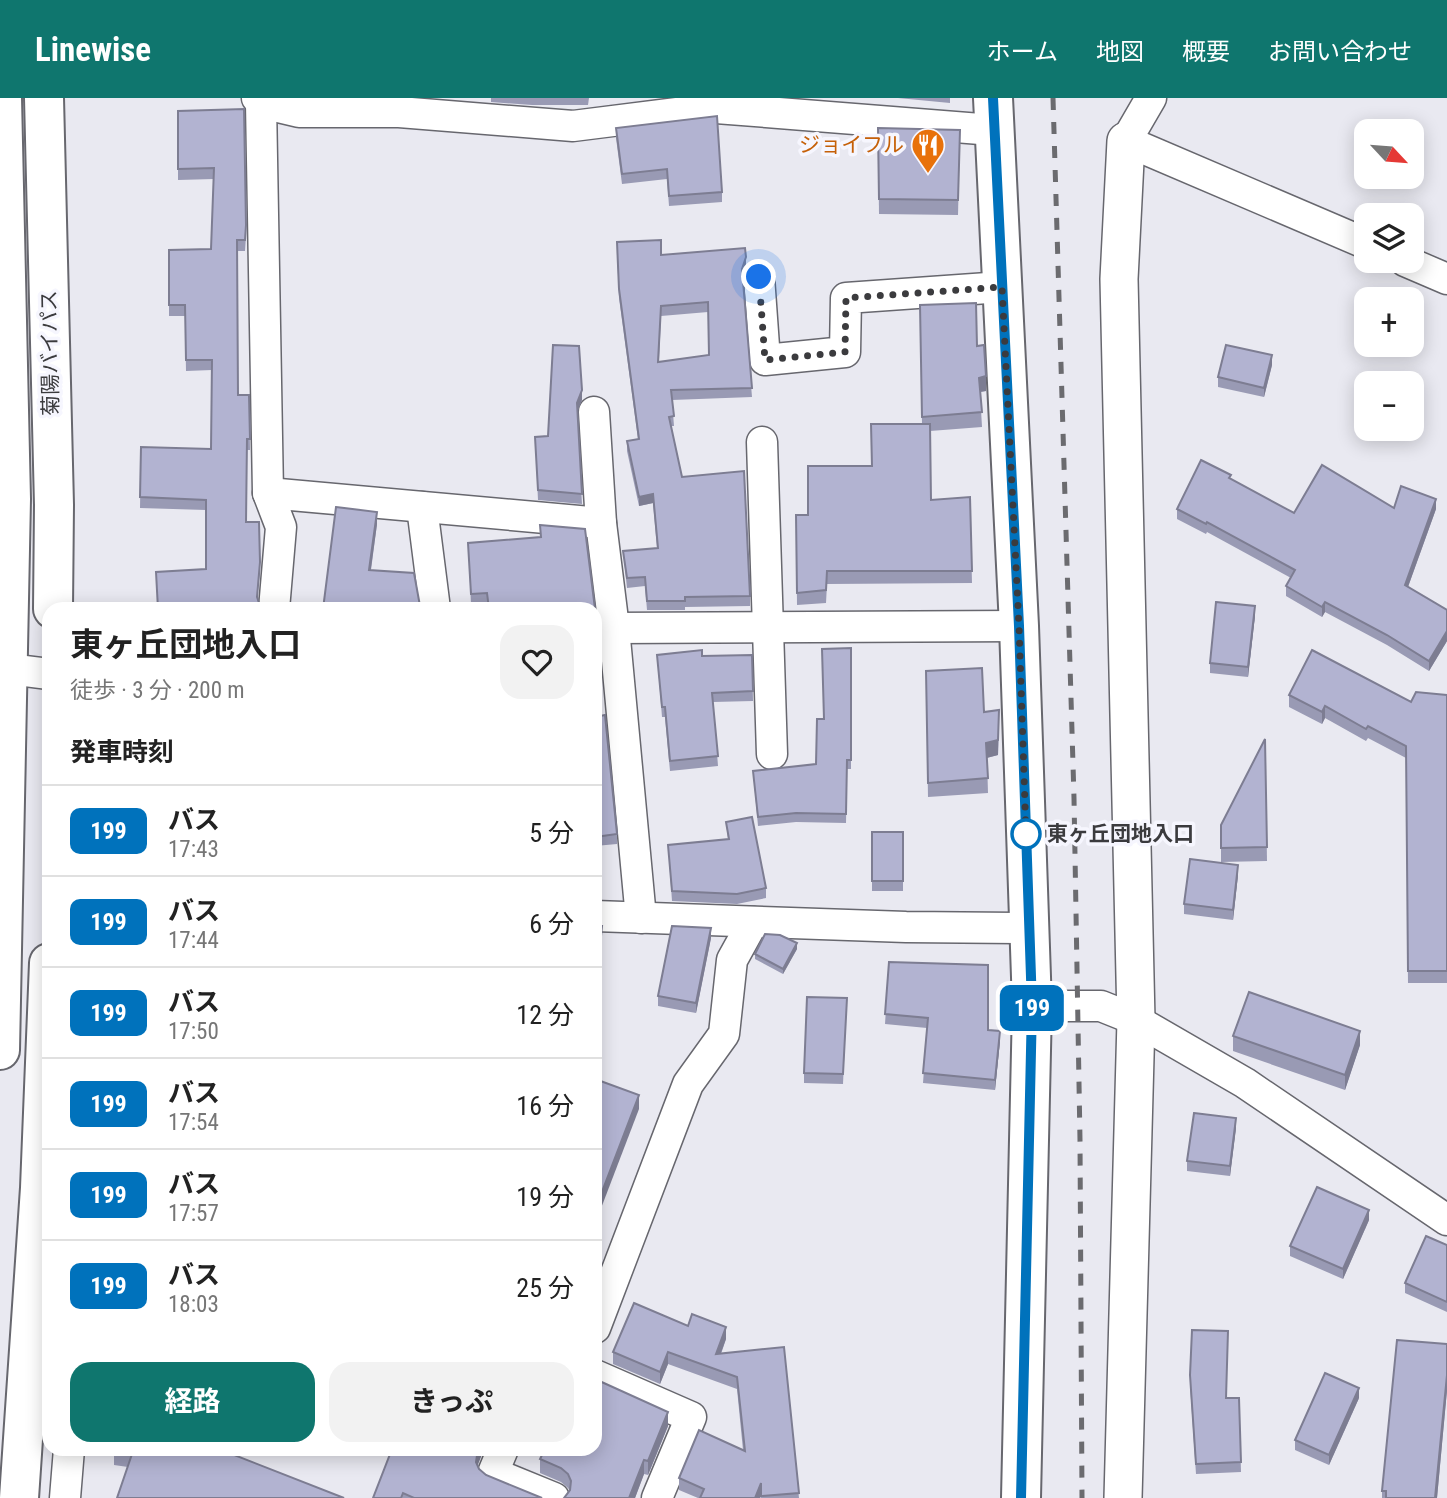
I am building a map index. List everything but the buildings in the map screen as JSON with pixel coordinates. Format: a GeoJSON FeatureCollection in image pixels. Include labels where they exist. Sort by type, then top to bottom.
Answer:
{"type":"FeatureCollection","features":[{"type":"Feature","properties":{"kind":"main road","name":"菊陽バイパス"},"geometry":{"type":"LineString","coordinates":[[0,1035],[4,668],[11,499],[2,98]]}},
{"type":"Feature","properties":{"kind":"main road","name":"菊陽バイパス"},"geometry":{"type":"LineString","coordinates":[[44,98],[54,505],[53,602]]}},
{"type":"Feature","properties":{"kind":"main road"},"geometry":{"type":"LineString","coordinates":[[993,114],[1019,626],[1032,1006],[1021,1498]]}},
{"type":"Feature","properties":{"kind":"main road"},"geometry":{"type":"LineString","coordinates":[[19,1498],[42,1224]]}},
{"type":"Feature","properties":{"kind":"street"},"geometry":{"type":"LineString","coordinates":[[1123,1498],[1136,1020],[1119,279],[1126,141],[1151,98]]}},
{"type":"Feature","properties":{"kind":"street"},"geometry":{"type":"LineString","coordinates":[[275,602],[281,527],[268,493],[259,100],[299,112],[400,105],[573,126],[716,108],[993,114]]}},
{"type":"Feature","properties":{"kind":"street"},"geometry":{"type":"LineString","coordinates":[[1126,141],[1354,238]]}},
{"type":"Feature","properties":{"kind":"street"},"geometry":{"type":"LineString","coordinates":[[1424,269],[1447,279]]}},
{"type":"Feature","properties":{"kind":"street"},"geometry":{"type":"LineString","coordinates":[[759,277],[765,360],[845,352],[846,298],[1002,287]]}},
{"type":"Feature","properties":{"kind":"street"},"geometry":{"type":"LineString","coordinates":[[594,412],[601,523],[614,628],[641,918]]}},
{"type":"Feature","properties":{"kind":"street"},"geometry":{"type":"LineString","coordinates":[[762,442],[772,754]]}},
{"type":"Feature","properties":{"kind":"street"},"geometry":{"type":"LineString","coordinates":[[268,493],[601,523]]}},
{"type":"Feature","properties":{"kind":"street"},"geometry":{"type":"LineString","coordinates":[[422,507],[434,602]]}},
{"type":"Feature","properties":{"kind":"street"},"geometry":{"type":"LineString","coordinates":[[614,628],[1019,626]]}},
{"type":"Feature","properties":{"kind":"street"},"geometry":{"type":"LineString","coordinates":[[4,668],[42,673]]}},
{"type":"Feature","properties":{"kind":"street"},"geometry":{"type":"LineString","coordinates":[[602,916],[906,927],[1029,928]]}},
{"type":"Feature","properties":{"kind":"street"},"geometry":{"type":"LineString","coordinates":[[602,1310],[688,1084],[724,1034],[733,960],[753,922]]}},
{"type":"Feature","properties":{"kind":"street"},"geometry":{"type":"LineString","coordinates":[[1032,1006],[1101,1006],[1136,1020],[1245,1083],[1447,1220]]}},
{"type":"Feature","properties":{"kind":"street"},"geometry":{"type":"LineString","coordinates":[[602,1378],[691,1417],[657,1498]]}},
{"type":"Feature","properties":{"kind":"street"},"geometry":{"type":"LineString","coordinates":[[65,1498],[68,1456]]}},
{"type":"Feature","properties":{"kind":"street"},"geometry":{"type":"LineString","coordinates":[[500,1456],[493,1473],[554,1498]]}},
{"type":"Feature","properties":{"kind":"railway"},"geometry":{"type":"LineString","coordinates":[[1053,98],[1074,798],[1082,1498]]}},
{"type":"Feature","properties":{"kind":"bus line","name":"199"},"geometry":{"type":"LineString","coordinates":[[993,98],[1019,626],[1032,1006],[1021,1498]]}},
{"type":"Feature","properties":{"kind":"place","name":"ジョイフル"},"geometry":{"type":"Point","coordinates":[928,175]}},
{"type":"Feature","properties":{"kind":"place","name":"東ヶ丘団地入口"},"geometry":{"type":"Point","coordinates":[1026,834]}},
{"type":"Feature","properties":{"kind":"route"},"geometry":{"type":"LineString","coordinates":[[759,277],[765,360],[845,352],[846,298],[1002,287],[1019,626],[1026,834]]}}]}
